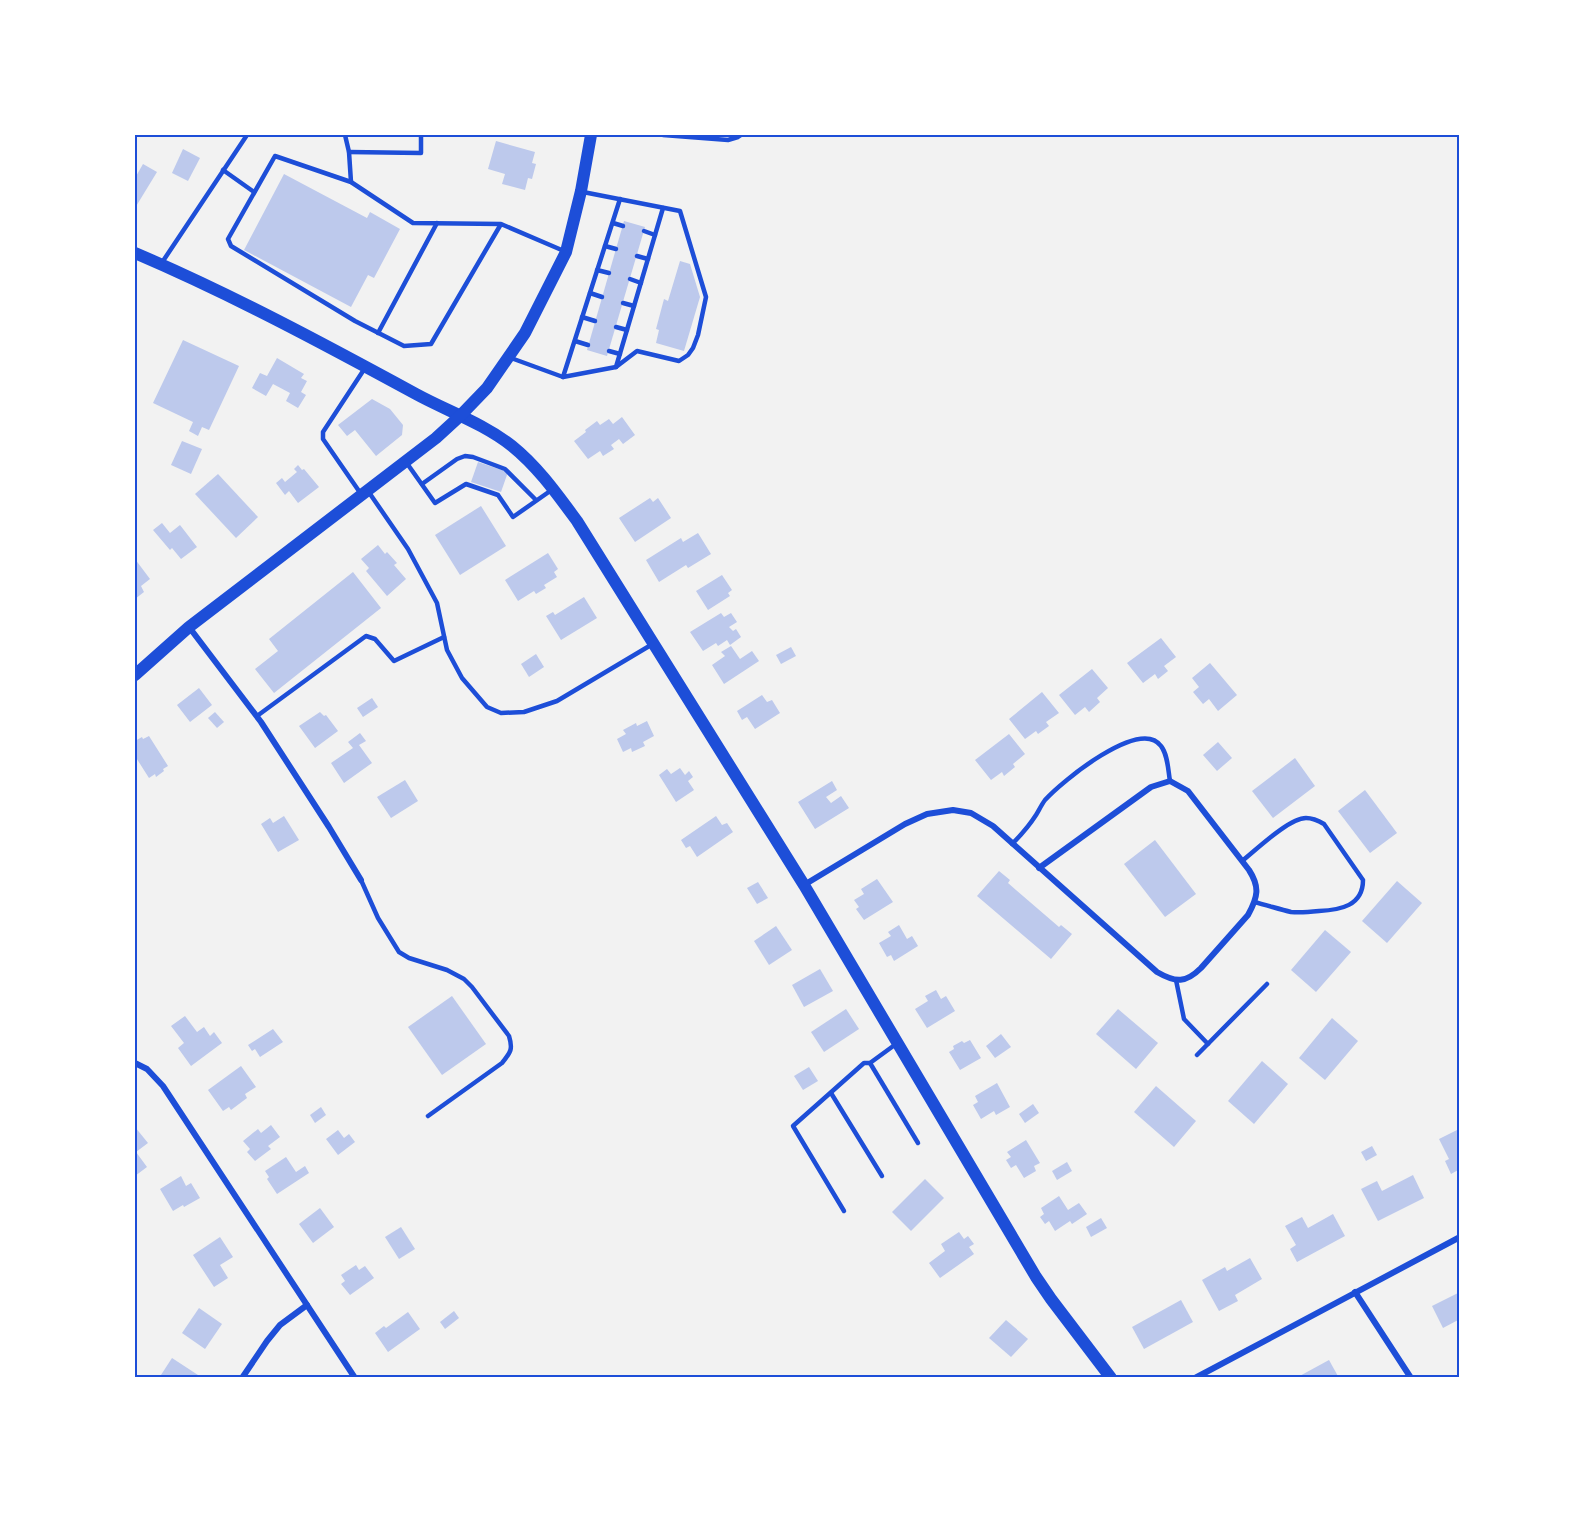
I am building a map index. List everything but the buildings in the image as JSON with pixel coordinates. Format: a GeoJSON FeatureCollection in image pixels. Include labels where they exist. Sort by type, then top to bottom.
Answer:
{"type":"FeatureCollection","features":[{"type":"Feature","properties":{"kind":"main road"},"geometry":{"type":"LineString","coordinates":[[135,675],[189,627],[406,462],[460,416],[487,388],[525,333],[567,252],[591,135]]}},
{"type":"Feature","properties":{"kind":"main road"},"geometry":{"type":"LineString","coordinates":[[135,253],[288,326],[434,404],[492,432],[534,466],[554,489],[577,521],[804,885],[1036,1277],[1111,1378]]}},
{"type":"Feature","properties":{"kind":"street"},"geometry":{"type":"LineString","coordinates":[[189,627],[257,716],[361,880]]}},
{"type":"Feature","properties":{"kind":"street"},"geometry":{"type":"LineString","coordinates":[[804,885],[905,824],[927,814],[952,810],[971,813],[993,826],[1012,844],[1039,868],[1157,972],[1176,980],[1185,980],[1202,968],[1248,915],[1254,902],[1256,884],[1254,878],[1188,791],[1170,781],[1151,787],[1039,868]]}},
{"type":"Feature","properties":{"kind":"street"},"geometry":{"type":"LineString","coordinates":[[135,1063],[147,1069],[163,1086],[355,1378]]}},
{"type":"Feature","properties":{"kind":"street"},"geometry":{"type":"LineString","coordinates":[[1195,1378],[1460,1237]]}},
{"type":"Feature","properties":{"kind":"street"},"geometry":{"type":"LineString","coordinates":[[1355,1292],[1412,1378]]}},
{"type":"Feature","properties":{"kind":"street"},"geometry":{"type":"LineString","coordinates":[[242,1378],[280,1325],[307,1305]]}},
{"type":"Feature","properties":{"kind":"lane"},"geometry":{"type":"LineString","coordinates":[[161,264],[247,135]]}},
{"type":"Feature","properties":{"kind":"lane"},"geometry":{"type":"LineString","coordinates":[[345,135],[349,152],[351,182]]}},
{"type":"Feature","properties":{"kind":"lane"},"geometry":{"type":"LineString","coordinates":[[349,152],[421,153],[421,135]]}},
{"type":"Feature","properties":{"kind":"lane"},"geometry":{"type":"LineString","coordinates":[[663,135],[728,140],[741,135]]}},
{"type":"Feature","properties":{"kind":"lane"},"geometry":{"type":"LineString","coordinates":[[501,224],[431,344],[404,346],[356,321],[231,246],[228,239],[275,156],[351,182],[413,223],[501,224],[567,252]]}},
{"type":"Feature","properties":{"kind":"lane"},"geometry":{"type":"LineString","coordinates":[[223,170],[254,192]]}},
{"type":"Feature","properties":{"kind":"lane"},"geometry":{"type":"LineString","coordinates":[[509,357],[563,377],[616,367],[638,351],[679,361],[693,348],[706,297],[680,212],[581,191]]}},
{"type":"Feature","properties":{"kind":"lane"},"geometry":{"type":"LineString","coordinates":[[563,377],[620,199]]}},
{"type":"Feature","properties":{"kind":"lane"},"geometry":{"type":"LineString","coordinates":[[616,367],[663,208]]}},
{"type":"Feature","properties":{"kind":"lane"},"geometry":{"type":"LineString","coordinates":[[378,333],[437,223]]}},
{"type":"Feature","properties":{"kind":"lane"},"geometry":{"type":"LineString","coordinates":[[613,223],[623,226]]}},
{"type":"Feature","properties":{"kind":"lane"},"geometry":{"type":"LineString","coordinates":[[644,231],[655,235]]}},
{"type":"Feature","properties":{"kind":"lane"},"geometry":{"type":"LineString","coordinates":[[605,246],[616,249]]}},
{"type":"Feature","properties":{"kind":"lane"},"geometry":{"type":"LineString","coordinates":[[637,256],[648,259]]}},
{"type":"Feature","properties":{"kind":"lane"},"geometry":{"type":"LineString","coordinates":[[597,270],[609,273]]}},
{"type":"Feature","properties":{"kind":"lane"},"geometry":{"type":"LineString","coordinates":[[630,279],[641,283]]}},
{"type":"Feature","properties":{"kind":"lane"},"geometry":{"type":"LineString","coordinates":[[590,293],[602,297]]}},
{"type":"Feature","properties":{"kind":"lane"},"geometry":{"type":"LineString","coordinates":[[623,303],[634,306]]}},
{"type":"Feature","properties":{"kind":"lane"},"geometry":{"type":"LineString","coordinates":[[582,317],[595,321]]}},
{"type":"Feature","properties":{"kind":"lane"},"geometry":{"type":"LineString","coordinates":[[616,327],[627,330]]}},
{"type":"Feature","properties":{"kind":"lane"},"geometry":{"type":"LineString","coordinates":[[575,341],[588,345]]}},
{"type":"Feature","properties":{"kind":"lane"},"geometry":{"type":"LineString","coordinates":[[609,351],[620,354]]}},
{"type":"Feature","properties":{"kind":"lane"},"geometry":{"type":"LineString","coordinates":[[366,367],[323,432],[323,439],[408,549],[437,603],[447,650],[462,678],[487,707],[501,713],[524,712],[557,701],[654,644]]}},
{"type":"Feature","properties":{"kind":"lane"},"geometry":{"type":"LineString","coordinates":[[422,484],[457,459],[465,456],[473,457],[506,469],[536,500]]}},
{"type":"Feature","properties":{"kind":"lane"},"geometry":{"type":"LineString","coordinates":[[406,462],[435,503],[466,484],[498,495],[513,517],[554,489]]}},
{"type":"Feature","properties":{"kind":"lane"},"geometry":{"type":"LineString","coordinates":[[257,716],[366,636],[375,639],[394,661],[444,637]]}},
{"type":"Feature","properties":{"kind":"lane"},"geometry":{"type":"LineString","coordinates":[[1012,844],[1025,830],[1044,801],[1065,780],[1113,747],[1140,739],[1150,739],[1161,744],[1166,756],[1170,781]]}},
{"type":"Feature","properties":{"kind":"lane"},"geometry":{"type":"LineString","coordinates":[[1242,861],[1292,822],[1309,818],[1324,825],[1363,880],[1363,889],[1358,897],[1348,906],[1337,910],[1292,912],[1254,902]]}},
{"type":"Feature","properties":{"kind":"lane"},"geometry":{"type":"LineString","coordinates":[[361,880],[378,918],[399,952],[464,979],[508,1035],[512,1045],[510,1054],[502,1063],[428,1116]]}},
{"type":"Feature","properties":{"kind":"lane"},"geometry":{"type":"LineString","coordinates":[[1176,980],[1184,1019],[1208,1044]]}},
{"type":"Feature","properties":{"kind":"lane"},"geometry":{"type":"LineString","coordinates":[[1197,1055],[1267,984]]}},
{"type":"Feature","properties":{"kind":"lane"},"geometry":{"type":"LineString","coordinates":[[844,1211],[793,1126],[864,1064],[870,1063],[898,1043]]}},
{"type":"Feature","properties":{"kind":"lane"},"geometry":{"type":"LineString","coordinates":[[870,1063],[918,1143]]}},
{"type":"Feature","properties":{"kind":"lane"},"geometry":{"type":"LineString","coordinates":[[831,1093],[882,1176]]}}]}
